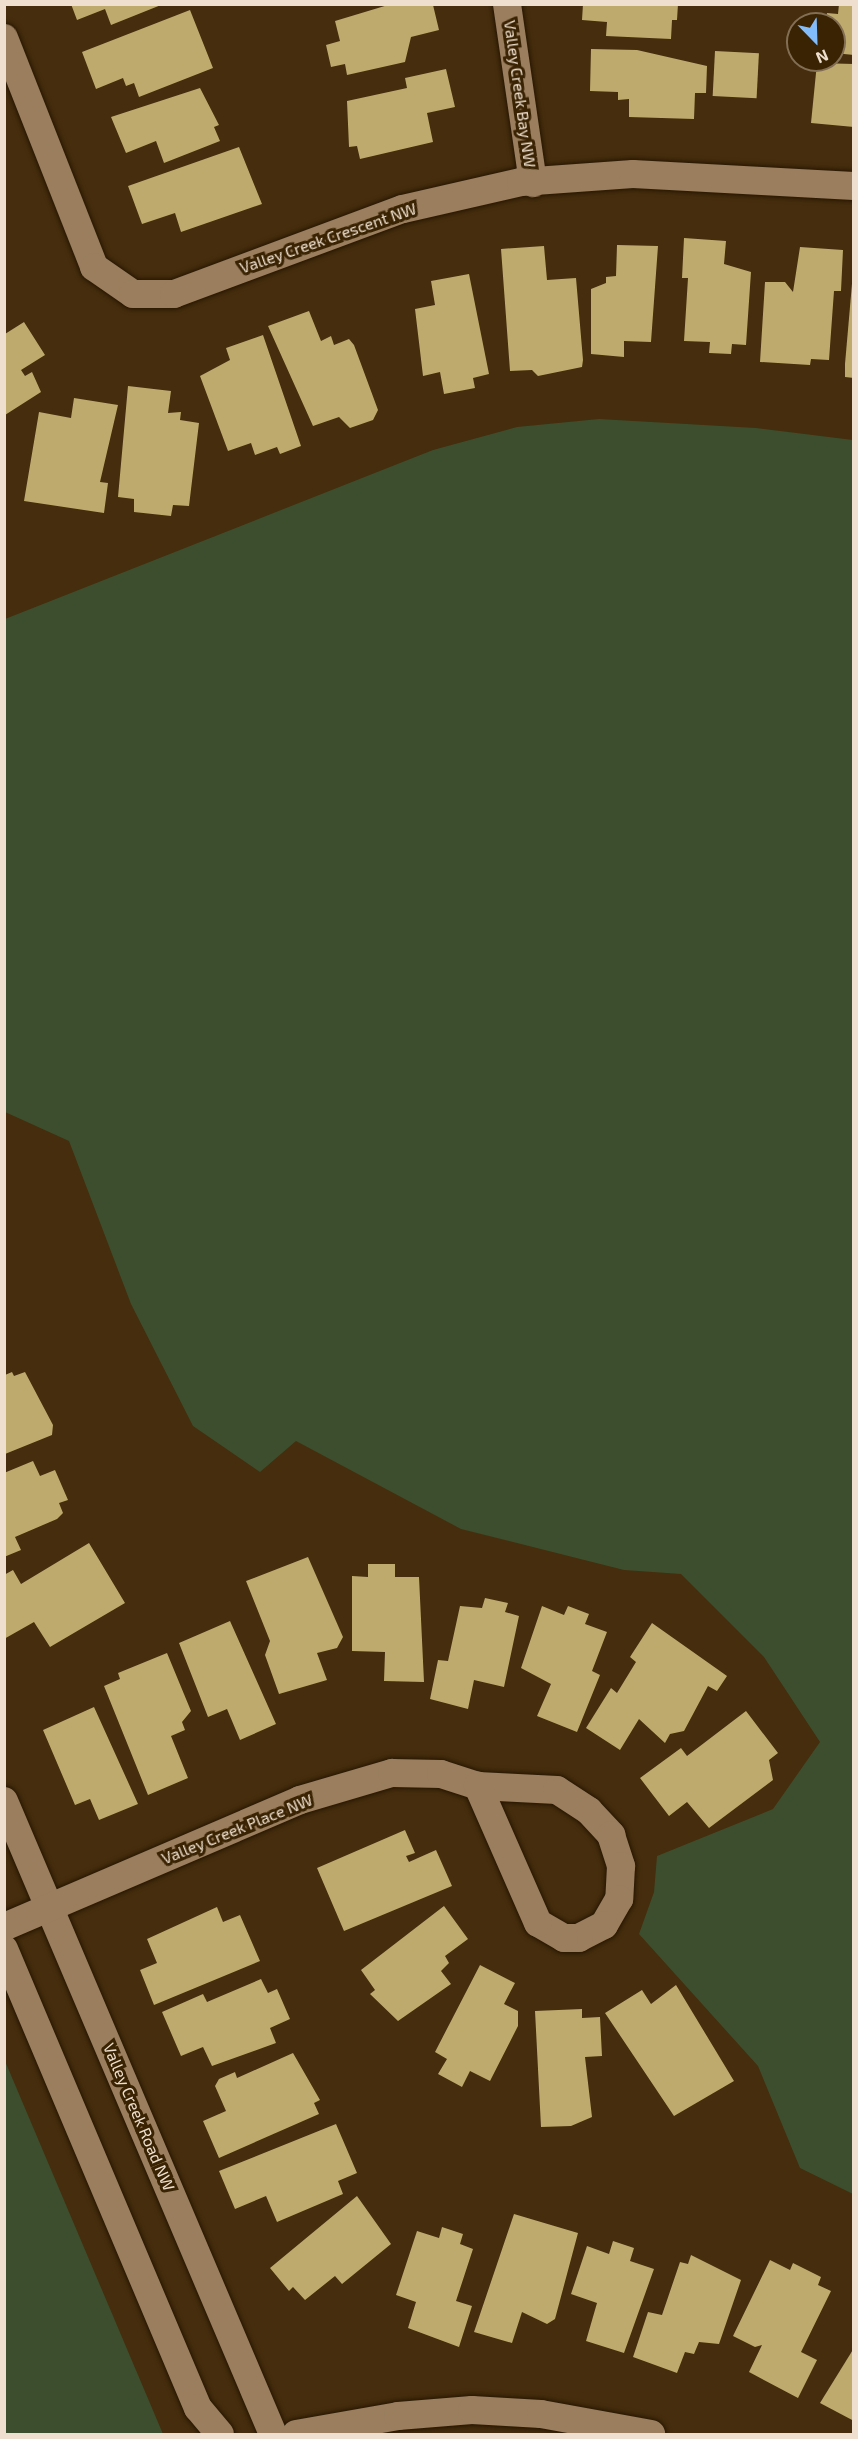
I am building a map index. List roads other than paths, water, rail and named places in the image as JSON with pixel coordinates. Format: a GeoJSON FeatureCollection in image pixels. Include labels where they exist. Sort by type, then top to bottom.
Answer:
{"type":"FeatureCollection","features":[{"type":"Feature","properties":{"kind":"street","name":"Valley Creek Bay NW"},"geometry":{"type":"LineString","coordinates":[[507,4],[533,183]]}},
{"type":"Feature","properties":{"kind":"street","name":"Valley Creek Crescent NW"},"geometry":{"type":"LineString","coordinates":[[4,38],[94,267],[133,294],[174,294],[403,209],[533,183],[633,174],[854,186]]}},
{"type":"Feature","properties":{"kind":"street","name":"Valley Creek Place NW"},"geometry":{"type":"LineString","coordinates":[[4,1927],[300,1800],[392,1773],[441,1774],[478,1786],[557,1790],[601,1822],[618,1850],[622,1882],[604,1925],[579,1938],[564,1938],[538,1923],[478,1786]]}},
{"type":"Feature","properties":{"kind":"street","name":"Valley Creek Road NW"},"geometry":{"type":"LineString","coordinates":[[4,1801],[273,2434]]}},
{"type":"Feature","properties":{"kind":"street"},"geometry":{"type":"LineString","coordinates":[[4,1949],[198,2408],[220,2434]]}},
{"type":"Feature","properties":{"kind":"street"},"geometry":{"type":"LineString","coordinates":[[296,2434],[398,2416],[472,2410],[541,2414],[651,2434]]}}]}
